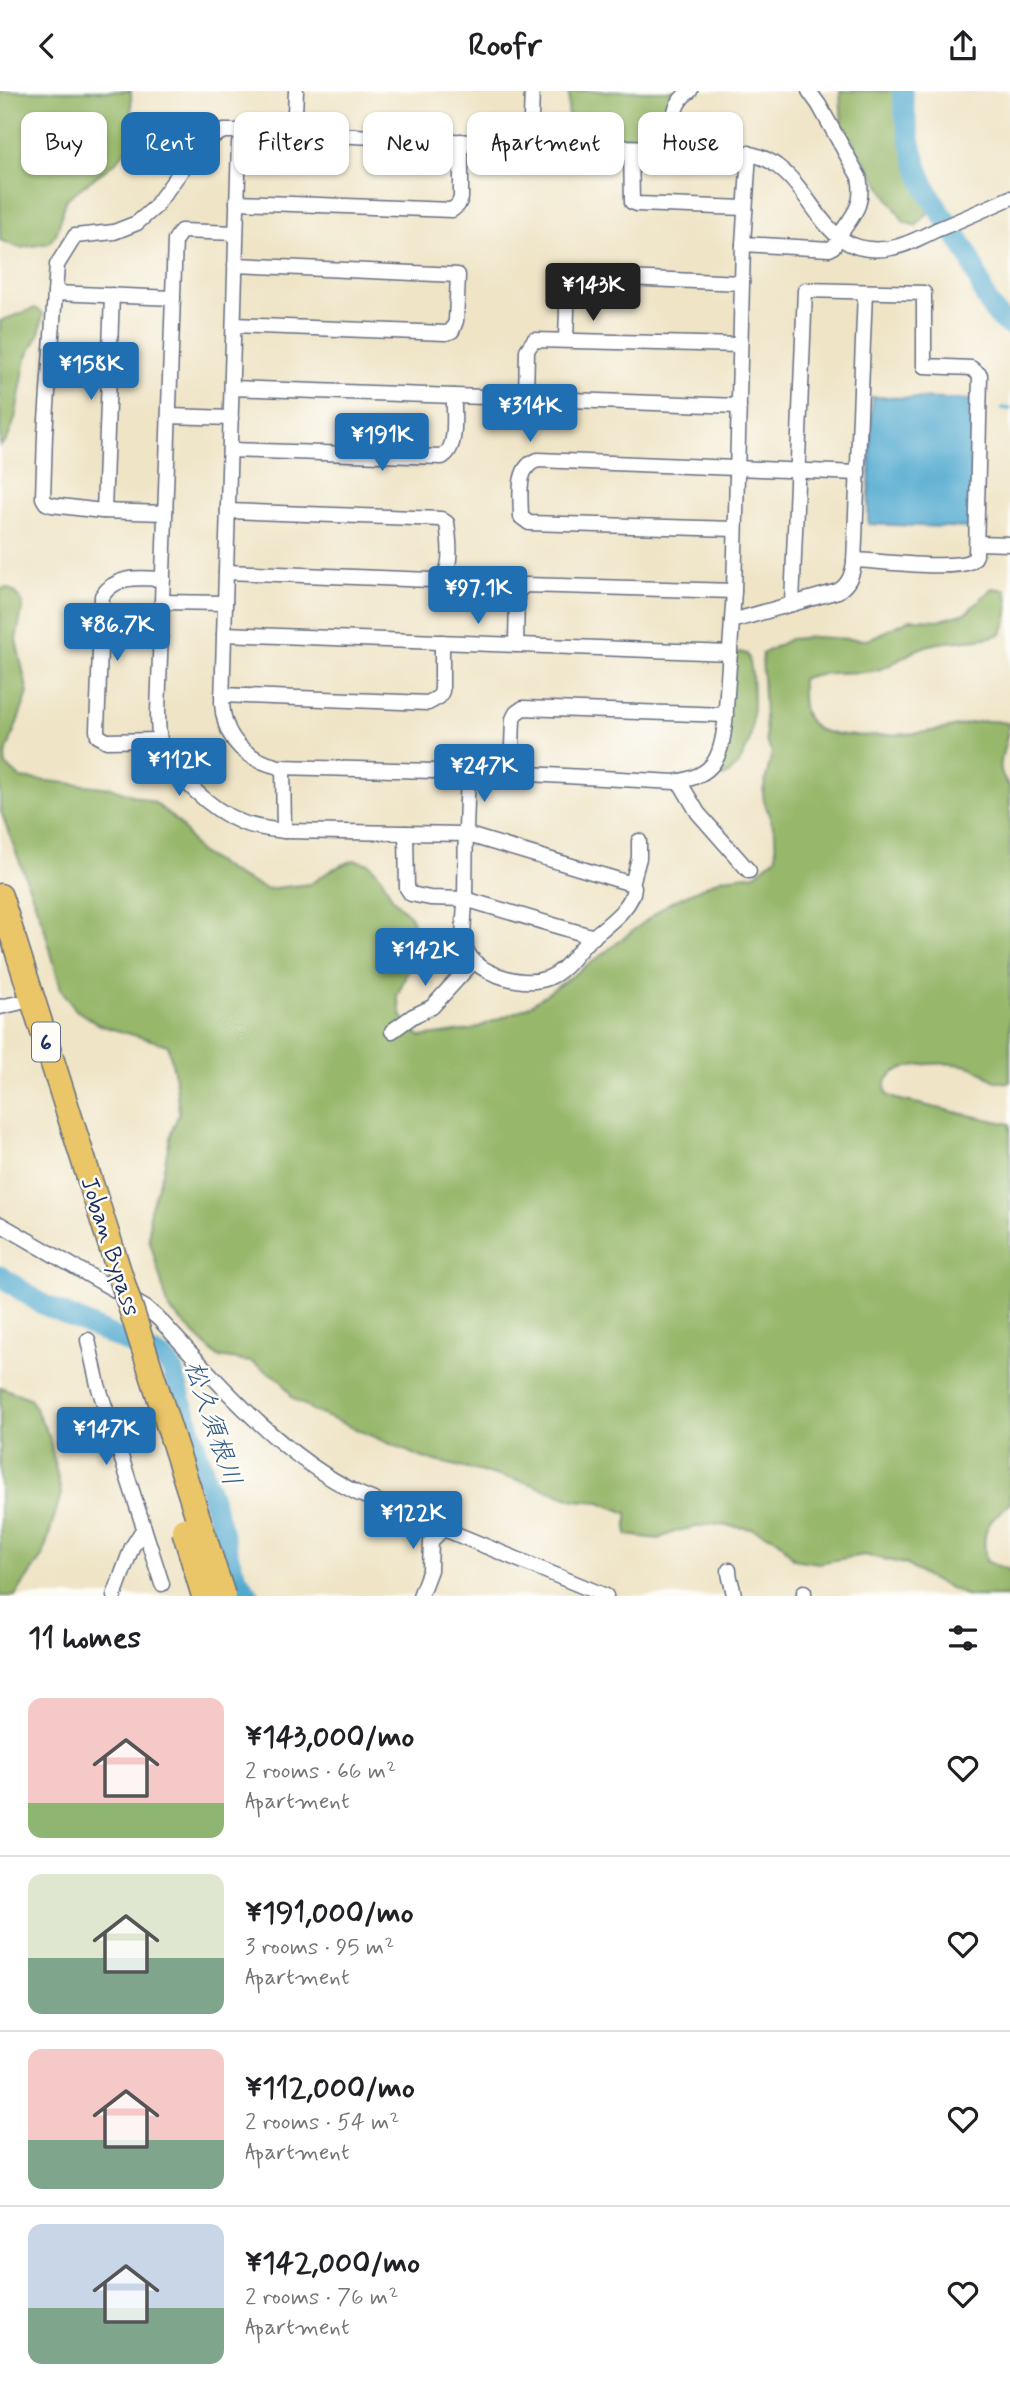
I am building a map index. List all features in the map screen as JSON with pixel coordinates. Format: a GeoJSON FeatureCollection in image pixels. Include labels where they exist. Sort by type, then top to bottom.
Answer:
{"type":"FeatureCollection","features":[{"type":"Feature","properties":{"kind":"highway","name":"Joban Bypass"},"geometry":{"type":"LineString","coordinates":[[0,896],[204,1596]]}},
{"type":"Feature","properties":{"kind":"highway","name":"Joban Bypass"},"geometry":{"type":"LineString","coordinates":[[0,945],[9,1005],[85,1190],[223,1596]]}},
{"type":"Feature","properties":{"kind":"street"},"geometry":{"type":"LineString","coordinates":[[295,112],[296,91]]}},
{"type":"Feature","properties":{"kind":"street"},"geometry":{"type":"LineString","coordinates":[[531,112],[532,91]]}},
{"type":"Feature","properties":{"kind":"street"},"geometry":{"type":"LineString","coordinates":[[674,112],[682,96],[690,91]]}},
{"type":"Feature","properties":{"kind":"street"},"geometry":{"type":"LineString","coordinates":[[743,244],[830,249],[860,203],[862,189],[859,177],[809,91]]}},
{"type":"Feature","properties":{"kind":"street"},"geometry":{"type":"LineString","coordinates":[[165,513],[104,511],[52,505],[46,503],[43,498],[57,265],[75,236],[127,229],[146,217],[203,141],[224,131],[234,131]]}},
{"type":"Feature","properties":{"kind":"street"},"geometry":{"type":"LineString","coordinates":[[349,136],[467,141]]}},
{"type":"Feature","properties":{"kind":"street"},"geometry":{"type":"LineString","coordinates":[[237,202],[452,210],[461,198],[461,141]]}},
{"type":"Feature","properties":{"kind":"street"},"geometry":{"type":"LineString","coordinates":[[624,148],[638,148]]}},
{"type":"Feature","properties":{"kind":"street"},"geometry":{"type":"LineString","coordinates":[[631,148],[632,202],[745,208]]}},
{"type":"Feature","properties":{"kind":"street"},"geometry":{"type":"LineString","coordinates":[[743,152],[758,155],[778,166],[825,224],[836,242],[857,248],[871,250],[895,247],[1010,198]]}},
{"type":"Feature","properties":{"kind":"street"},"geometry":{"type":"LineString","coordinates":[[238,175],[222,695],[225,722],[237,745],[262,763],[283,767],[680,781],[697,776],[714,764],[723,744],[734,591],[743,244],[749,153]]}},
{"type":"Feature","properties":{"kind":"street"},"geometry":{"type":"LineString","coordinates":[[236,233],[181,231],[175,240],[158,712],[160,740],[167,755],[179,773],[199,794],[227,815],[258,828],[284,831],[465,834],[632,884]]}},
{"type":"Feature","properties":{"kind":"street"},"geometry":{"type":"LineString","coordinates":[[234,325],[446,334],[452,331],[456,321],[458,275],[235,265]]}},
{"type":"Feature","properties":{"kind":"street"},"geometry":{"type":"LineString","coordinates":[[566,339],[568,282],[578,276],[742,282]]}},
{"type":"Feature","properties":{"kind":"street"},"geometry":{"type":"LineString","coordinates":[[792,604],[805,290],[924,293],[924,366],[971,368],[981,375],[977,543],[974,559],[958,564],[855,560]]}},
{"type":"Feature","properties":{"kind":"street"},"geometry":{"type":"LineString","coordinates":[[732,621],[838,591],[846,585],[852,574],[855,560],[865,292]]}},
{"type":"Feature","properties":{"kind":"street"},"geometry":{"type":"LineString","coordinates":[[55,293],[173,298]]}},
{"type":"Feature","properties":{"kind":"street"},"geometry":{"type":"LineString","coordinates":[[104,511],[112,295]]}},
{"type":"Feature","properties":{"kind":"street"},"geometry":{"type":"LineString","coordinates":[[526,398],[527,350],[534,340],[740,345]]}},
{"type":"Feature","properties":{"kind":"street"},"geometry":{"type":"LineString","coordinates":[[232,388],[739,406]]}},
{"type":"Feature","properties":{"kind":"street"},"geometry":{"type":"LineString","coordinates":[[230,450],[442,457],[448,454],[452,443],[454,396]]}},
{"type":"Feature","properties":{"kind":"street"},"geometry":{"type":"LineString","coordinates":[[169,416],[231,418]]}},
{"type":"Feature","properties":{"kind":"street"},"geometry":{"type":"LineString","coordinates":[[735,529],[529,523],[521,517],[522,473],[526,466],[538,460],[858,473]]}},
{"type":"Feature","properties":{"kind":"street"},"geometry":{"type":"LineString","coordinates":[[226,572],[431,580],[442,577],[447,570],[449,530],[447,523],[441,519],[228,511]]}},
{"type":"Feature","properties":{"kind":"street"},"geometry":{"type":"LineString","coordinates":[[977,543],[1010,544]]}},
{"type":"Feature","properties":{"kind":"street"},"geometry":{"type":"LineString","coordinates":[[160,740],[107,741],[98,736],[97,730],[102,596],[114,583],[124,578],[163,579]]}},
{"type":"Feature","properties":{"kind":"street"},"geometry":{"type":"LineString","coordinates":[[516,645],[517,593],[525,585],[734,591]]}},
{"type":"Feature","properties":{"kind":"street"},"geometry":{"type":"LineString","coordinates":[[162,602],[225,603]]}},
{"type":"Feature","properties":{"kind":"street"},"geometry":{"type":"LineString","coordinates":[[224,634],[730,653]]}},
{"type":"Feature","properties":{"kind":"street"},"geometry":{"type":"LineString","coordinates":[[222,695],[428,703],[439,697],[442,691],[442,642]]}},
{"type":"Feature","properties":{"kind":"street"},"geometry":{"type":"LineString","coordinates":[[511,773],[513,719],[523,708],[726,715]]}},
{"type":"Feature","properties":{"kind":"street"},"geometry":{"type":"LineString","coordinates":[[283,767],[284,831]]}},
{"type":"Feature","properties":{"kind":"street"},"geometry":{"type":"LineString","coordinates":[[468,772],[465,941],[473,962],[490,971],[522,981],[539,980],[563,970],[634,894],[632,884],[639,858],[639,841]]}},
{"type":"Feature","properties":{"kind":"street"},"geometry":{"type":"LineString","coordinates":[[680,781],[698,813],[749,871]]}},
{"type":"Feature","properties":{"kind":"street"},"geometry":{"type":"LineString","coordinates":[[406,834],[407,888],[411,894],[429,898],[465,899],[594,937]]}},
{"type":"Feature","properties":{"kind":"street"},"geometry":{"type":"LineString","coordinates":[[391,1031],[432,1007],[473,962]]}},
{"type":"Feature","properties":{"kind":"street"},"geometry":{"type":"LineString","coordinates":[[0,1224],[146,1308],[273,1436],[309,1466],[357,1493],[606,1596]]}},
{"type":"Feature","properties":{"kind":"street"},"geometry":{"type":"LineString","coordinates":[[88,1340],[98,1385],[162,1584]]}},
{"type":"Feature","properties":{"kind":"street"},"geometry":{"type":"LineString","coordinates":[[114,1596],[132,1547],[144,1528]]}},
{"type":"Feature","properties":{"kind":"street"},"geometry":{"type":"LineString","coordinates":[[420,1596],[430,1570],[431,1541],[443,1529]]}},
{"type":"Feature","properties":{"kind":"street"},"geometry":{"type":"LineString","coordinates":[[729,1570],[734,1596]]}},
{"type":"Feature","properties":{"kind":"green space"},"geometry":{"type":"Polygon","coordinates":[[[0,91],[131,91],[131,112],[121,112],[121,156],[107,169],[107,112],[21,112],[21,175],[98,175],[66,199],[57,232],[49,243],[20,248],[0,240],[0,91]]]}},
{"type":"Feature","properties":{"kind":"green space"},"geometry":{"type":"Polygon","coordinates":[[[569,91],[678,91],[668,112],[638,112],[638,135],[624,137],[624,112],[568,112],[569,91]]]}},
{"type":"Feature","properties":{"kind":"green space"},"geometry":{"type":"Polygon","coordinates":[[[840,91],[910,91],[911,125],[923,170],[929,212],[916,226],[904,222],[842,126],[840,91]]]}},
{"type":"Feature","properties":{"kind":"green space"},"geometry":{"type":"Polygon","coordinates":[[[35,308],[43,313],[39,335],[26,358],[15,419],[7,440],[0,446],[0,321],[35,308]]]}},
{"type":"Feature","properties":{"kind":"green space"},"geometry":{"type":"Polygon","coordinates":[[[7,588],[16,593],[23,604],[16,640],[28,693],[5,756],[6,765],[20,778],[112,788],[155,803],[180,824],[198,851],[238,876],[266,889],[310,884],[333,869],[354,860],[370,864],[382,878],[393,899],[411,917],[419,945],[397,996],[402,1017],[420,1037],[471,1030],[528,1007],[669,903],[723,878],[755,874],[776,857],[775,832],[763,792],[772,752],[766,741],[762,654],[790,639],[815,637],[867,640],[911,619],[941,620],[966,613],[992,588],[1006,590],[1008,612],[1001,634],[926,646],[886,667],[872,671],[811,676],[802,679],[802,691],[808,720],[821,731],[836,734],[895,735],[980,721],[1008,723],[1001,771],[1010,787],[1010,1082],[993,1080],[971,1067],[941,1064],[917,1065],[896,1071],[885,1086],[887,1095],[896,1099],[1010,1124],[1010,1503],[995,1516],[987,1528],[984,1542],[986,1561],[1010,1570],[1010,1596],[968,1596],[905,1564],[864,1555],[818,1563],[794,1559],[779,1540],[753,1529],[711,1524],[677,1531],[658,1539],[627,1535],[627,1513],[600,1502],[575,1500],[525,1482],[423,1458],[314,1411],[293,1398],[281,1380],[251,1362],[218,1357],[169,1309],[149,1238],[150,1210],[179,1113],[175,1076],[168,1045],[99,1025],[76,1010],[61,989],[44,927],[0,809],[0,589],[7,588]]]}},
{"type":"Feature","properties":{"kind":"green space"},"geometry":{"type":"Polygon","coordinates":[[[740,652],[747,654],[750,661],[753,698],[751,734],[739,763],[723,777],[715,773],[715,766],[736,655],[740,652]]]}},
{"type":"Feature","properties":{"kind":"green space"},"geometry":{"type":"Polygon","coordinates":[[[0,1387],[30,1398],[49,1436],[61,1494],[43,1555],[15,1596],[0,1596],[0,1387]]]}},
{"type":"Feature","properties":{"kind":"water"},"geometry":{"type":"Polygon","coordinates":[[[872,397],[975,400],[971,528],[868,524],[872,397]]]}},
{"type":"Feature","properties":{"kind":"waterway"},"geometry":{"type":"LineString","coordinates":[[902,91],[920,174],[937,207],[970,258],[989,304],[1010,326]]}},
{"type":"Feature","properties":{"kind":"waterway"},"geometry":{"type":"LineString","coordinates":[[1002,408],[1010,409]]}},
{"type":"Feature","properties":{"kind":"waterway","name":"松久須根川"},"geometry":{"type":"LineString","coordinates":[[0,1276],[42,1304],[164,1359],[172,1369],[230,1559],[240,1582],[250,1596]]}}]}
